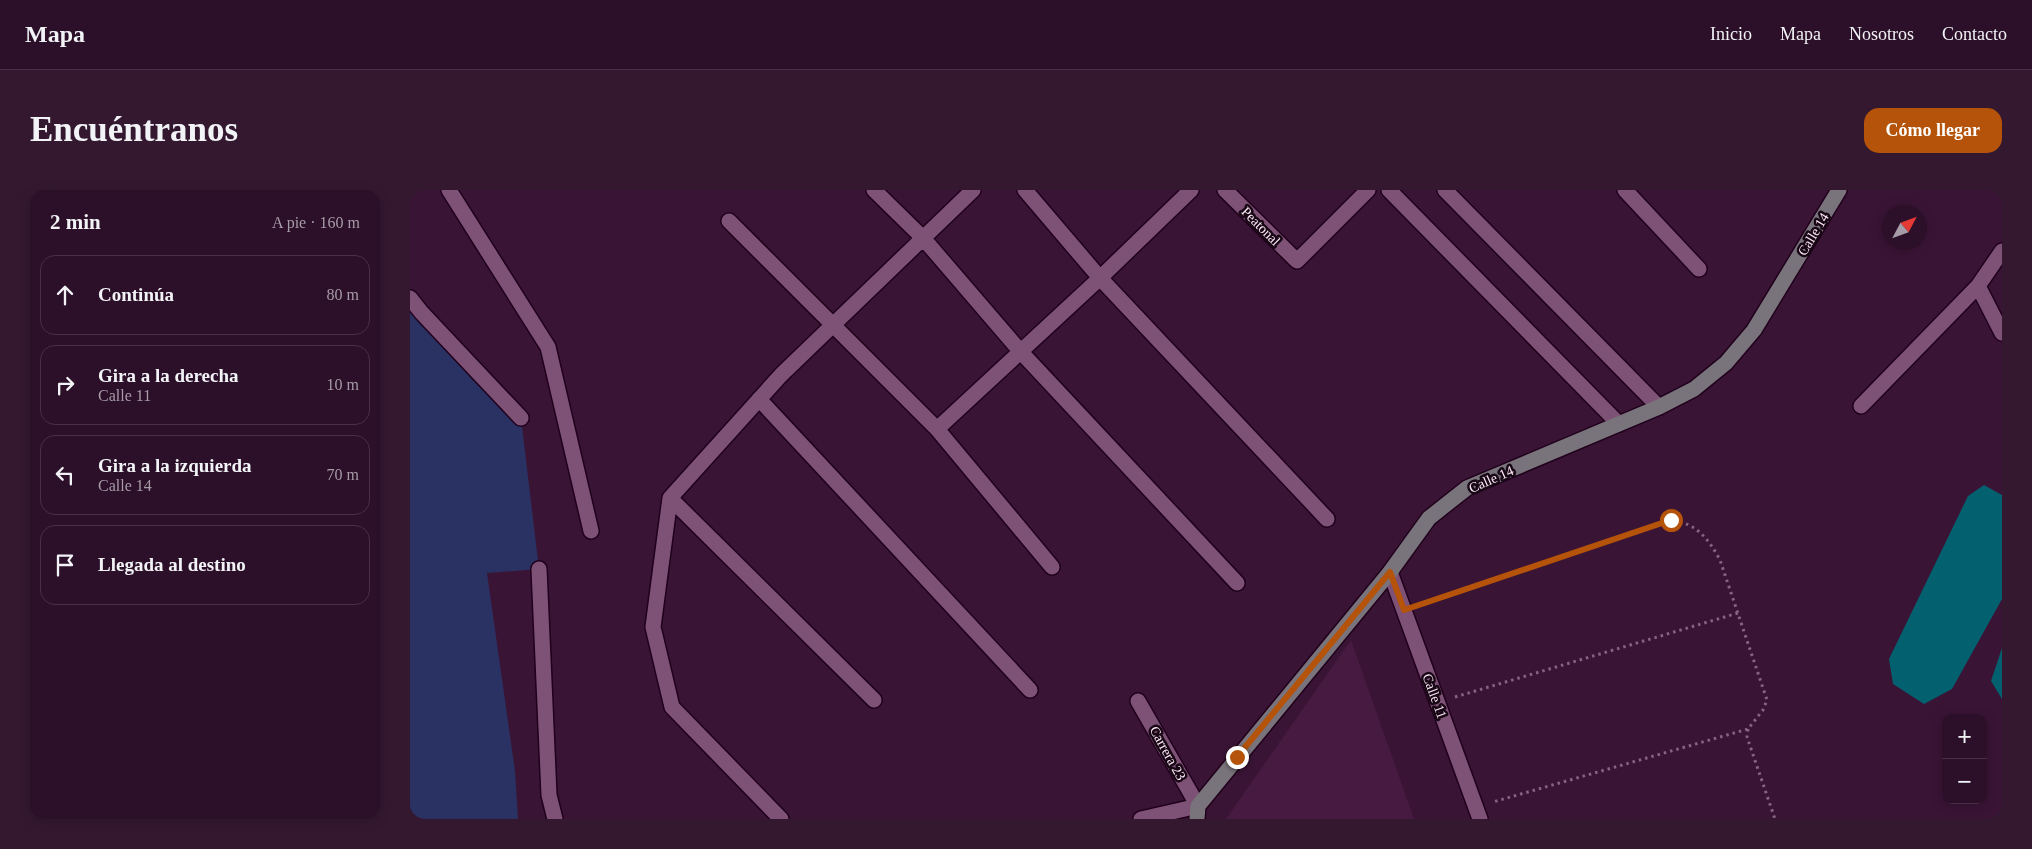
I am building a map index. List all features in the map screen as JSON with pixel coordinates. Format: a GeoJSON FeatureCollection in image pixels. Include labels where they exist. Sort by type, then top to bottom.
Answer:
{"type":"FeatureCollection","features":[{"type":"Feature","properties":{"kind":"street"},"geometry":{"type":"LineString","coordinates":[[448,190],[548,347],[591,531]]}},
{"type":"Feature","properties":{"kind":"street"},"geometry":{"type":"LineString","coordinates":[[874,190],[924,238],[1021,352],[1237,583]]}},
{"type":"Feature","properties":{"kind":"street"},"geometry":{"type":"LineString","coordinates":[[781,819],[672,707],[653,627],[670,498],[780,376],[973,190]]}},
{"type":"Feature","properties":{"kind":"street"},"geometry":{"type":"LineString","coordinates":[[1025,190],[1100,278],[1327,519]]}},
{"type":"Feature","properties":{"kind":"street"},"geometry":{"type":"LineString","coordinates":[[937,429],[1100,278],[1191,190]]}},
{"type":"Feature","properties":{"kind":"street","name":"Peatonal"},"geometry":{"type":"LineString","coordinates":[[1225,190],[1297,261],[1368,190]]}},
{"type":"Feature","properties":{"kind":"street"},"geometry":{"type":"LineString","coordinates":[[1389,190],[1619,424]]}},
{"type":"Feature","properties":{"kind":"street"},"geometry":{"type":"LineString","coordinates":[[1445,190],[1660,407]]}},
{"type":"Feature","properties":{"kind":"street"},"geometry":{"type":"LineString","coordinates":[[1625,190],[1699,269]]}},
{"type":"Feature","properties":{"kind":"street","name":"Calle 14"},"geometry":{"type":"LineString","coordinates":[[1198,813],[1390,572],[1430,518],[1467,488],[1660,407],[1694,389],[1726,363],[1754,330],[1839,190]]}},
{"type":"Feature","properties":{"kind":"street"},"geometry":{"type":"LineString","coordinates":[[729,221],[937,429],[1052,567]]}},
{"type":"Feature","properties":{"kind":"street"},"geometry":{"type":"LineString","coordinates":[[1861,406],[1978,286],[2002,251]]}},
{"type":"Feature","properties":{"kind":"street"},"geometry":{"type":"LineString","coordinates":[[1978,286],[2002,332]]}},
{"type":"Feature","properties":{"kind":"street"},"geometry":{"type":"LineString","coordinates":[[410,298],[521,418]]}},
{"type":"Feature","properties":{"kind":"street"},"geometry":{"type":"LineString","coordinates":[[759,399],[1030,690]]}},
{"type":"Feature","properties":{"kind":"street"},"geometry":{"type":"LineString","coordinates":[[670,498],[874,700]]}},
{"type":"Feature","properties":{"kind":"street"},"geometry":{"type":"LineString","coordinates":[[539,569],[549,795],[555,819]]}},
{"type":"Feature","properties":{"kind":"street","name":"Calle 11"},"geometry":{"type":"LineString","coordinates":[[1390,572],[1478,813]]}},
{"type":"Feature","properties":{"kind":"street","name":"Carrera 23"},"geometry":{"type":"LineString","coordinates":[[1138,701],[1198,813]]}},
{"type":"Feature","properties":{"kind":"street"},"geometry":{"type":"LineString","coordinates":[[1141,819],[1198,813]]}},
{"type":"Feature","properties":{"kind":"path"},"geometry":{"type":"LineString","coordinates":[[1404,610],[1671,520],[1685,521],[1709,540],[1720,560],[1767,700],[1763,710],[1748,729],[1747,737],[1775,819]]}},
{"type":"Feature","properties":{"kind":"path"},"geometry":{"type":"LineString","coordinates":[[1438,702],[1738,613]]}},
{"type":"Feature","properties":{"kind":"path"},"geometry":{"type":"LineString","coordinates":[[1478,813],[1748,729]]}},
{"type":"Feature","properties":{"kind":"shaded area"},"geometry":{"type":"Polygon","coordinates":[[[410,298],[521,418],[539,569],[487,573],[515,771],[518,819],[410,819],[410,298]]]}},
{"type":"Feature","properties":{"kind":"shaded area"},"geometry":{"type":"Polygon","coordinates":[[[1984,485],[2002,495],[2002,599],[1952,689],[1924,704],[1893,684],[1889,659],[1968,496],[1984,485]]]}},
{"type":"Feature","properties":{"kind":"shaded area"},"geometry":{"type":"Polygon","coordinates":[[[1351,640],[1414,819],[1226,819],[1351,640]]]}},
{"type":"Feature","properties":{"kind":"shaded area"},"geometry":{"type":"Polygon","coordinates":[[[2002,648],[2002,699],[1991,681],[2002,648]]]}},
{"type":"Feature","properties":{"kind":"route"},"geometry":{"type":"LineString","coordinates":[[1237,757],[1390,572],[1404,610],[1671,520]]}}]}
